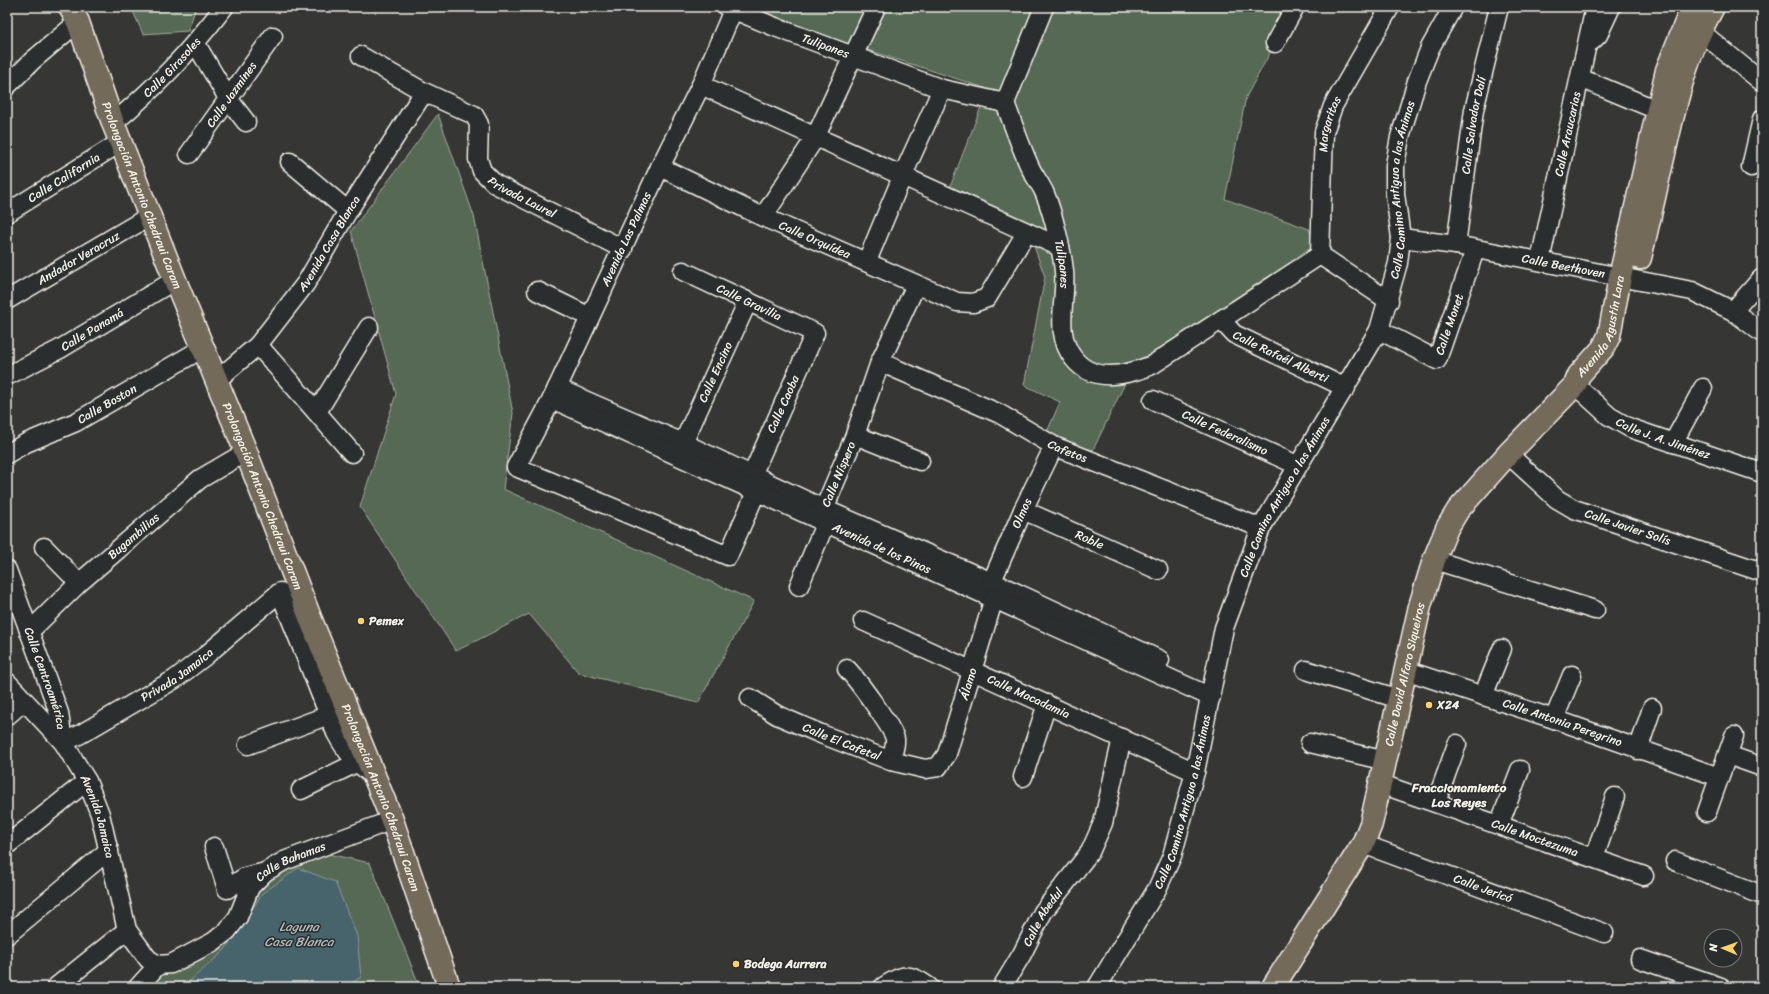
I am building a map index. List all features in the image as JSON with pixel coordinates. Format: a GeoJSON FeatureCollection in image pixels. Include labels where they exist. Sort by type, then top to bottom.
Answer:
{"type":"FeatureCollection","features":[{"type":"Feature","properties":{"kind":"main road","name":"Avenida Agustín Lara"},"geometry":{"type":"LineString","coordinates":[[1628,279],[1657,110],[1667,70],[1692,19],[1713,7]]}},
{"type":"Feature","properties":{"kind":"main road","name":"Prolongación Antonio Chedraui Caram"},"geometry":{"type":"LineString","coordinates":[[74,14],[117,132],[175,280],[246,452],[311,620],[392,820],[450,987]]}},
{"type":"Feature","properties":{"kind":"main road","name":"Avenida Agustín Lara"},"geometry":{"type":"LineString","coordinates":[[1575,385],[1579,375],[1603,348],[1609,336],[1628,279],[1692,49],[1692,19]]}},
{"type":"Feature","properties":{"kind":"main road","name":"Calle David Alfaro Siqueiros"},"geometry":{"type":"LineString","coordinates":[[1273,987],[1362,844],[1371,824],[1382,784],[1405,670],[1420,606],[1434,560],[1447,528],[1458,510],[1508,454],[1575,385]]}},
{"type":"Feature","properties":{"kind":"street","name":"Calle Girasoles"},"geometry":{"type":"LineString","coordinates":[[117,132],[142,100],[196,44],[224,7]]}},
{"type":"Feature","properties":{"kind":"street"},"geometry":{"type":"LineString","coordinates":[[763,217],[815,138],[876,7]]}},
{"type":"Feature","properties":{"kind":"street"},"geometry":{"type":"LineString","coordinates":[[1004,103],[1044,7]]}},
{"type":"Feature","properties":{"kind":"street"},"geometry":{"type":"LineString","coordinates":[[1275,43],[1295,7]]}},
{"type":"Feature","properties":{"kind":"street","name":"Margaritas"},"geometry":{"type":"LineString","coordinates":[[1320,255],[1324,132],[1333,106],[1390,7]]}},
{"type":"Feature","properties":{"kind":"street","name":"Calle Camino Antiguo a las Ánimas"},"geometry":{"type":"LineString","coordinates":[[1097,987],[1157,889],[1172,856],[1195,772],[1224,628],[1261,528],[1297,465],[1346,388],[1379,330],[1389,301],[1398,263],[1401,238],[1395,194],[1395,165],[1400,138],[1420,74],[1430,48],[1453,7]]}},
{"type":"Feature","properties":{"kind":"street","name":"Calle Salvador Dalí"},"geometry":{"type":"LineString","coordinates":[[1456,245],[1474,110],[1499,7]]}},
{"type":"Feature","properties":{"kind":"street","name":"Calle Araucarias"},"geometry":{"type":"LineString","coordinates":[[1540,262],[1595,7]]}},
{"type":"Feature","properties":{"kind":"street"},"geometry":{"type":"LineString","coordinates":[[1587,45],[1598,35],[1611,7]]}},
{"type":"Feature","properties":{"kind":"street","name":"Tulipanes"},"geometry":{"type":"LineString","coordinates":[[730,8],[942,89],[1004,103],[1029,166],[1045,194],[1060,247],[1064,272],[1062,328],[1066,345],[1074,360],[1089,371],[1108,376],[1132,373],[1152,365],[1320,255]]}},
{"type":"Feature","properties":{"kind":"street","name":"Avenida Las Palmas"},"geometry":{"type":"LineString","coordinates":[[728,556],[516,467],[554,393],[623,249],[660,167],[701,86],[730,8]]}},
{"type":"Feature","properties":{"kind":"street"},"geometry":{"type":"LineString","coordinates":[[7,86],[32,61],[74,14]]}},
{"type":"Feature","properties":{"kind":"street"},"geometry":{"type":"LineString","coordinates":[[1692,19],[1762,82]]}},
{"type":"Feature","properties":{"kind":"street","name":"Calle Jazmines"},"geometry":{"type":"LineString","coordinates":[[189,154],[229,100],[273,36]]}},
{"type":"Feature","properties":{"kind":"street"},"geometry":{"type":"LineString","coordinates":[[196,44],[229,100],[246,122]]}},
{"type":"Feature","properties":{"kind":"street","name":"Privada Laurel"},"geometry":{"type":"LineString","coordinates":[[361,56],[424,92],[474,115],[479,124],[478,159],[482,171],[495,184],[623,249]]}},
{"type":"Feature","properties":{"kind":"street"},"geometry":{"type":"LineString","coordinates":[[1580,78],[1657,110]]}},
{"type":"Feature","properties":{"kind":"street"},"geometry":{"type":"LineString","coordinates":[[701,86],[1060,247]]}},
{"type":"Feature","properties":{"kind":"street"},"geometry":{"type":"LineString","coordinates":[[866,261],[942,89]]}},
{"type":"Feature","properties":{"kind":"street","name":"Avenida Casa Blanca"},"geometry":{"type":"LineString","coordinates":[[217,380],[258,345],[306,283],[348,211],[424,92]]}},
{"type":"Feature","properties":{"kind":"street"},"geometry":{"type":"LineString","coordinates":[[1751,167],[1762,119]]}},
{"type":"Feature","properties":{"kind":"street","name":"Calle California"},"geometry":{"type":"LineString","coordinates":[[7,213],[117,132]]}},
{"type":"Feature","properties":{"kind":"street"},"geometry":{"type":"LineString","coordinates":[[290,162],[348,211]]}},
{"type":"Feature","properties":{"kind":"street","name":"Calle Orquídea"},"geometry":{"type":"LineString","coordinates":[[660,167],[763,217],[957,302],[973,303],[987,298],[1026,233]]}},
{"type":"Feature","properties":{"kind":"street","name":"Andador Veracruz"},"geometry":{"type":"LineString","coordinates":[[7,300],[150,216]]}},
{"type":"Feature","properties":{"kind":"street","name":"Calle Beethoven"},"geometry":{"type":"LineString","coordinates":[[1401,238],[1456,245],[1475,250],[1692,291],[1733,311],[1762,333]]}},
{"type":"Feature","properties":{"kind":"street","name":"Calle Monet"},"geometry":{"type":"LineString","coordinates":[[1379,330],[1437,360],[1475,250]]}},
{"type":"Feature","properties":{"kind":"street"},"geometry":{"type":"LineString","coordinates":[[1320,255],[1389,301]]}},
{"type":"Feature","properties":{"kind":"street","name":"Calle Gravilia"},"geometry":{"type":"LineString","coordinates":[[683,271],[815,332]]}},
{"type":"Feature","properties":{"kind":"street"},"geometry":{"type":"LineString","coordinates":[[1733,311],[1762,278]]}},
{"type":"Feature","properties":{"kind":"street","name":"Calle Panamá"},"geometry":{"type":"LineString","coordinates":[[7,376],[60,349],[175,280]]}},
{"type":"Feature","properties":{"kind":"street","name":"Calle Níspero"},"geometry":{"type":"LineString","coordinates":[[799,586],[880,362],[916,285]]}},
{"type":"Feature","properties":{"kind":"street"},"geometry":{"type":"LineString","coordinates":[[537,291],[590,317]]}},
{"type":"Feature","properties":{"kind":"street","name":"Calle Encino"},"geometry":{"type":"LineString","coordinates":[[683,443],[748,301]]}},
{"type":"Feature","properties":{"kind":"street","name":"Calle Rafaél Alberti"},"geometry":{"type":"LineString","coordinates":[[1221,320],[1234,334],[1346,388]]}},
{"type":"Feature","properties":{"kind":"street"},"geometry":{"type":"LineString","coordinates":[[317,412],[369,327]]}},
{"type":"Feature","properties":{"kind":"street","name":"Calle Caoba"},"geometry":{"type":"LineString","coordinates":[[728,556],[815,332]]}},
{"type":"Feature","properties":{"kind":"street"},"geometry":{"type":"LineString","coordinates":[[258,345],[352,453]]}},
{"type":"Feature","properties":{"kind":"street","name":"Calle Boston"},"geometry":{"type":"LineString","coordinates":[[7,454],[26,443],[76,422],[203,348]]}},
{"type":"Feature","properties":{"kind":"street","name":"Cafetos"},"geometry":{"type":"LineString","coordinates":[[880,362],[1000,414],[1054,446],[1261,528]]}},
{"type":"Feature","properties":{"kind":"street","name":"Calle J. A. Jiménez"},"geometry":{"type":"LineString","coordinates":[[1575,385],[1609,416],[1623,424],[1673,443],[1762,473]]}},
{"type":"Feature","properties":{"kind":"street"},"geometry":{"type":"LineString","coordinates":[[1673,443],[1703,388]]}},
{"type":"Feature","properties":{"kind":"street","name":"Avenida de los Pinos"},"geometry":{"type":"LineString","coordinates":[[554,393],[683,443],[824,516],[1014,599],[1212,691]]}},
{"type":"Feature","properties":{"kind":"street","name":"Avenida de los Pinos"},"geometry":{"type":"LineString","coordinates":[[554,393],[756,482]]}},
{"type":"Feature","properties":{"kind":"street","name":"Calle Federalismo"},"geometry":{"type":"LineString","coordinates":[[1154,400],[1297,465]]}},
{"type":"Feature","properties":{"kind":"street"},"geometry":{"type":"LineString","coordinates":[[855,434],[920,461]]}},
{"type":"Feature","properties":{"kind":"street","name":"Olmos"},"geometry":{"type":"LineString","coordinates":[[993,590],[1023,510],[1054,446]]}},
{"type":"Feature","properties":{"kind":"street","name":"Bugambilias"},"geometry":{"type":"LineString","coordinates":[[29,632],[79,583],[200,479],[246,452]]}},
{"type":"Feature","properties":{"kind":"street","name":"Calle Javier Solís"},"geometry":{"type":"LineString","coordinates":[[1508,454],[1557,499],[1574,509],[1762,572]]}},
{"type":"Feature","properties":{"kind":"street","name":"Roble"},"geometry":{"type":"LineString","coordinates":[[1023,510],[1158,570]]}},
{"type":"Feature","properties":{"kind":"street"},"geometry":{"type":"LineString","coordinates":[[44,547],[79,583]]}},
{"type":"Feature","properties":{"kind":"street"},"geometry":{"type":"LineString","coordinates":[[1434,560],[1595,610]]}},
{"type":"Feature","properties":{"kind":"street","name":"Calle Centroamérica"},"geometry":{"type":"LineString","coordinates":[[7,570],[59,713],[63,742]]}},
{"type":"Feature","properties":{"kind":"street","name":"Álamo"},"geometry":{"type":"LineString","coordinates":[[938,767],[948,754],[973,670],[993,590]]}},
{"type":"Feature","properties":{"kind":"street","name":"Privada Jamaica"},"geometry":{"type":"LineString","coordinates":[[63,742],[79,735],[175,680],[280,592],[329,715]]}},
{"type":"Feature","properties":{"kind":"street","name":"Calle Macadamia"},"geometry":{"type":"LineString","coordinates":[[863,621],[1195,772]]}},
{"type":"Feature","properties":{"kind":"street"},"geometry":{"type":"LineString","coordinates":[[1483,696],[1502,649]]}},
{"type":"Feature","properties":{"kind":"street"},"geometry":{"type":"LineString","coordinates":[[847,669],[856,678],[892,729],[895,740],[891,761]]}},
{"type":"Feature","properties":{"kind":"street"},"geometry":{"type":"LineString","coordinates":[[1306,670],[1399,699]]}},
{"type":"Feature","properties":{"kind":"street","name":"Calle Antonia Peregrino"},"geometry":{"type":"LineString","coordinates":[[1405,670],[1554,719],[1638,750],[1720,777]]}},
{"type":"Feature","properties":{"kind":"street"},"geometry":{"type":"LineString","coordinates":[[1554,719],[1572,675]]}},
{"type":"Feature","properties":{"kind":"street","name":"Avenida Jamaica"},"geometry":{"type":"LineString","coordinates":[[7,682],[63,742],[87,782],[100,814],[127,930],[148,958],[158,965]]}},
{"type":"Feature","properties":{"kind":"street","name":"Calle El Cafetal"},"geometry":{"type":"LineString","coordinates":[[750,698],[778,715],[799,725],[891,761],[925,769],[938,767]]}},
{"type":"Feature","properties":{"kind":"street"},"geometry":{"type":"LineString","coordinates":[[7,716],[24,701]]}},
{"type":"Feature","properties":{"kind":"street"},"geometry":{"type":"LineString","coordinates":[[1023,776],[1047,704]]}},
{"type":"Feature","properties":{"kind":"street"},"geometry":{"type":"LineString","coordinates":[[1638,750],[1652,708]]}},
{"type":"Feature","properties":{"kind":"street"},"geometry":{"type":"LineString","coordinates":[[248,745],[329,715],[345,750],[356,763],[375,777]]}},
{"type":"Feature","properties":{"kind":"street"},"geometry":{"type":"LineString","coordinates":[[1707,812],[1734,736]]}},
{"type":"Feature","properties":{"kind":"street","name":"Calle Abedul"},"geometry":{"type":"LineString","coordinates":[[1002,987],[1022,954],[1043,912],[1090,852],[1103,823],[1122,738]]}},
{"type":"Feature","properties":{"kind":"street"},"geometry":{"type":"LineString","coordinates":[[1310,743],[1386,761]]}},
{"type":"Feature","properties":{"kind":"street"},"geometry":{"type":"LineString","coordinates":[[1436,802],[1457,744]]}},
{"type":"Feature","properties":{"kind":"street"},"geometry":{"type":"LineString","coordinates":[[1728,755],[1762,768]]}},
{"type":"Feature","properties":{"kind":"street"},"geometry":{"type":"LineString","coordinates":[[301,790],[356,763]]}},
{"type":"Feature","properties":{"kind":"street"},"geometry":{"type":"LineString","coordinates":[[1499,825],[1520,770]]}},
{"type":"Feature","properties":{"kind":"street"},"geometry":{"type":"LineString","coordinates":[[7,845],[87,782]]}},
{"type":"Feature","properties":{"kind":"street","name":"Calle Moctezuma"},"geometry":{"type":"LineString","coordinates":[[1382,784],[1644,876]]}},
{"type":"Feature","properties":{"kind":"street"},"geometry":{"type":"LineString","coordinates":[[1594,858],[1615,797]]}},
{"type":"Feature","properties":{"kind":"street","name":"Calle Bahamas"},"geometry":{"type":"LineString","coordinates":[[158,965],[171,964],[214,942],[227,931],[238,918],[250,887],[264,872],[284,860],[392,820]]}},
{"type":"Feature","properties":{"kind":"street","name":"Calle Jericó"},"geometry":{"type":"LineString","coordinates":[[1362,844],[1604,934]]}},
{"type":"Feature","properties":{"kind":"street"},"geometry":{"type":"LineString","coordinates":[[214,847],[227,888],[245,877],[264,872]]}},
{"type":"Feature","properties":{"kind":"street"},"geometry":{"type":"LineString","coordinates":[[7,935],[108,850]]}},
{"type":"Feature","properties":{"kind":"street"},"geometry":{"type":"LineString","coordinates":[[1675,861],[1762,895]]}},
{"type":"Feature","properties":{"kind":"street"},"geometry":{"type":"LineString","coordinates":[[56,987],[127,930]]}},
{"type":"Feature","properties":{"kind":"street"},"geometry":{"type":"LineString","coordinates":[[1640,959],[1721,987]]}},
{"type":"Feature","properties":{"kind":"street"},"geometry":{"type":"LineString","coordinates":[[138,987],[158,965]]}},
{"type":"Feature","properties":{"kind":"street"},"geometry":{"type":"LineString","coordinates":[[883,987],[898,977],[907,976],[917,978],[929,987]]}},
{"type":"Feature","properties":{"kind":"green space"},"geometry":{"type":"Polygon","coordinates":[[[131,7],[196,7],[188,31],[143,34],[131,7]]]}},
{"type":"Feature","properties":{"kind":"green space"},"geometry":{"type":"Polygon","coordinates":[[[736,7],[1295,7],[1246,97],[1225,199],[1309,229],[1314,244],[1226,315],[1127,379],[1093,450],[1044,439],[1060,402],[1024,385],[1045,277],[1026,224],[950,187],[988,89],[736,7]]]}},
{"type":"Feature","properties":{"kind":"green space"},"geometry":{"type":"Polygon","coordinates":[[[438,114],[474,216],[513,413],[503,489],[754,601],[698,703],[579,673],[529,614],[456,651],[360,507],[396,394],[351,231],[438,114]]]}},
{"type":"Feature","properties":{"kind":"green space","name":"Laguna Casa Blanca"},"geometry":{"type":"Polygon","coordinates":[[[328,854],[370,863],[420,987],[144,987],[152,976],[190,967],[220,940],[264,879],[328,854]]]}},
{"type":"Feature","properties":{"kind":"water","name":"Laguna Casa Blanca"},"geometry":{"type":"Polygon","coordinates":[[[298,868],[335,882],[357,936],[361,977],[345,987],[183,987],[225,950],[263,893],[298,868]]]}},
{"type":"Feature","properties":{"kind":"place","name":"Pemex"},"geometry":{"type":"Point","coordinates":[361,621]}},
{"type":"Feature","properties":{"kind":"place","name":"X24"},"geometry":{"type":"Point","coordinates":[1429,705]}},
{"type":"Feature","properties":{"kind":"place","name":"Bodega Aurrera"},"geometry":{"type":"Point","coordinates":[736,964]}},
{"type":"Feature","properties":{"kind":"district","name":"Fraccionamiento Los Reyes"},"geometry":{"type":"Point","coordinates":[1459,794]}}]}
